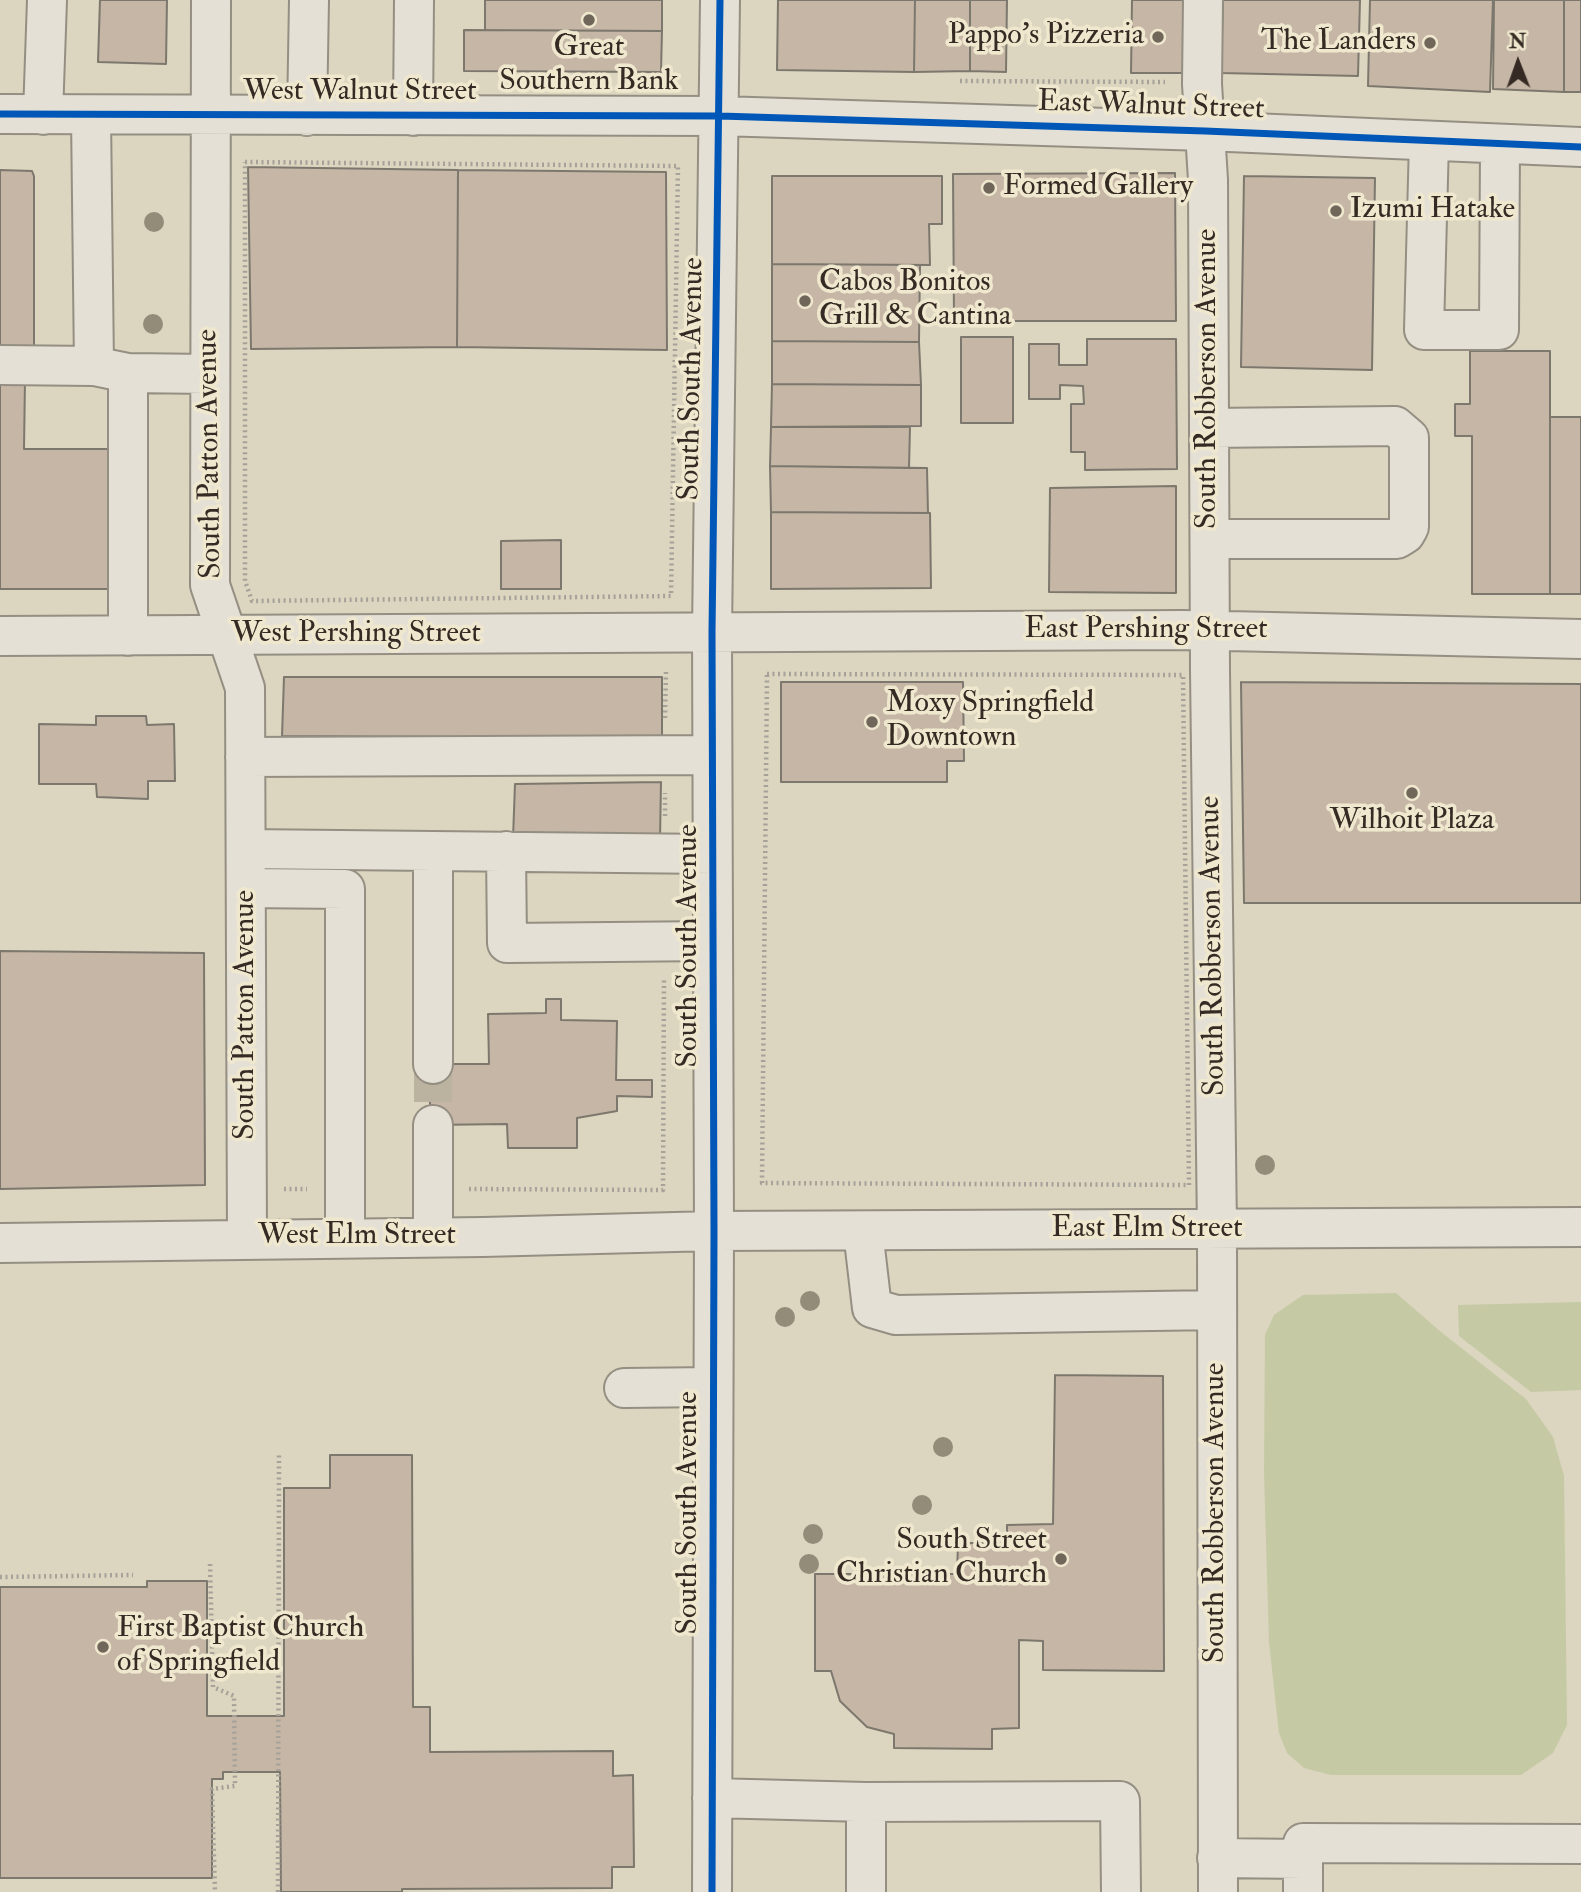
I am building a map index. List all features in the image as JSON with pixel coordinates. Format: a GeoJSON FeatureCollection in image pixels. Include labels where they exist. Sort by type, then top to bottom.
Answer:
{"type":"FeatureCollection","features":[{"type":"Feature","properties":{"kind":"street"},"geometry":{"type":"LineString","coordinates":[[43,115],[47,0]]}},
{"type":"Feature","properties":{"kind":"street","name":"South Patton Avenue"},"geometry":{"type":"LineString","coordinates":[[211,0],[210,585],[245,688],[247,1238]]}},
{"type":"Feature","properties":{"kind":"street"},"geometry":{"type":"LineString","coordinates":[[307,116],[309,0]]}},
{"type":"Feature","properties":{"kind":"street"},"geometry":{"type":"LineString","coordinates":[[413,116],[414,0]]}},
{"type":"Feature","properties":{"kind":"street","name":"South South Avenue"},"geometry":{"type":"LineString","coordinates":[[712,1892],[712,632],[720,0]]}},
{"type":"Feature","properties":{"kind":"street","name":"South Robberson Avenue"},"geometry":{"type":"LineString","coordinates":[[1203,0],[1202,84],[1208,180],[1217,1230],[1217,1875]]}},
{"type":"Feature","properties":{"kind":"street","name":"West Walnut Street"},"geometry":{"type":"LineString","coordinates":[[0,114],[720,116]]}},
{"type":"Feature","properties":{"kind":"street"},"geometry":{"type":"LineString","coordinates":[[91,115],[128,636]]}},
{"type":"Feature","properties":{"kind":"street","name":"East Walnut Street"},"geometry":{"type":"LineString","coordinates":[[720,116],[1205,131],[1581,147]]}},
{"type":"Feature","properties":{"kind":"street"},"geometry":{"type":"LineString","coordinates":[[1429,141],[1424,330],[1499,330],[1500,144]]}},
{"type":"Feature","properties":{"kind":"street"},"geometry":{"type":"LineString","coordinates":[[0,365],[210,374]]}},
{"type":"Feature","properties":{"kind":"street"},"geometry":{"type":"LineString","coordinates":[[1209,428],[1395,426],[1409,438],[1409,527],[1405,534],[1397,539],[1210,539]]}},
{"type":"Feature","properties":{"kind":"street","name":"East Pershing Street"},"geometry":{"type":"LineString","coordinates":[[712,632],[1210,631],[1581,639]]}},
{"type":"Feature","properties":{"kind":"street","name":"West Pershing Street"},"geometry":{"type":"LineString","coordinates":[[0,636],[712,632]]}},
{"type":"Feature","properties":{"kind":"street"},"geometry":{"type":"LineString","coordinates":[[245,757],[712,755]]}},
{"type":"Feature","properties":{"kind":"street"},"geometry":{"type":"LineString","coordinates":[[246,849],[712,854]]}},
{"type":"Feature","properties":{"kind":"street"},"geometry":{"type":"LineString","coordinates":[[433,851],[433,1064]]}},
{"type":"Feature","properties":{"kind":"street"},"geometry":{"type":"LineString","coordinates":[[506,851],[506,943],[713,941]]}},
{"type":"Feature","properties":{"kind":"street"},"geometry":{"type":"LineString","coordinates":[[246,888],[345,889],[345,1238]]}},
{"type":"Feature","properties":{"kind":"street"},"geometry":{"type":"LineString","coordinates":[[433,1125],[433,1237]]}},
{"type":"Feature","properties":{"kind":"street","name":"East Elm Street"},"geometry":{"type":"LineString","coordinates":[[714,1231],[1581,1227]]}},
{"type":"Feature","properties":{"kind":"street","name":"West Elm Street"},"geometry":{"type":"LineString","coordinates":[[0,1243],[714,1231]]}},
{"type":"Feature","properties":{"kind":"street"},"geometry":{"type":"LineString","coordinates":[[863,1231],[872,1308],[896,1315],[1217,1310]]}},
{"type":"Feature","properties":{"kind":"street"},"geometry":{"type":"LineString","coordinates":[[624,1388],[713,1387]]}},
{"type":"Feature","properties":{"kind":"street"},"geometry":{"type":"LineString","coordinates":[[712,1798],[866,1802],[1120,1801],[1121,1892]]}},
{"type":"Feature","properties":{"kind":"street"},"geometry":{"type":"LineString","coordinates":[[866,1802],[866,1892]]}},
{"type":"Feature","properties":{"kind":"street"},"geometry":{"type":"LineString","coordinates":[[1217,1875],[1303,1875],[1303,1843],[1581,1844]]}},
{"type":"Feature","properties":{"kind":"path"},"geometry":{"type":"LineString","coordinates":[[948,81],[1170,82]]}},
{"type":"Feature","properties":{"kind":"path"},"geometry":{"type":"LineString","coordinates":[[245,162],[678,166],[671,596],[252,601],[245,581],[245,162]]}},
{"type":"Feature","properties":{"kind":"path"},"geometry":{"type":"LineString","coordinates":[[767,674],[1183,675],[1189,1185],[913,1184],[762,1183],[767,674]]}},
{"type":"Feature","properties":{"kind":"path"},"geometry":{"type":"LineString","coordinates":[[278,1892],[279,1455]]}},
{"type":"Feature","properties":{"kind":"path"},"geometry":{"type":"LineString","coordinates":[[210,1564],[213,1687],[234,1696],[235,1760],[235,1786],[212,1789],[215,1892]]}},
{"type":"Feature","properties":{"kind":"path"},"geometry":{"type":"LineString","coordinates":[[0,1577],[133,1575]]}},
{"type":"Feature","properties":{"kind":"green space"},"geometry":{"type":"Polygon","coordinates":[[[1396,1293],[1526,1399],[1553,1437],[1564,1476],[1567,1725],[1553,1753],[1521,1775],[1331,1775],[1304,1768],[1287,1753],[1279,1733],[1269,1642],[1264,1473],[1265,1335],[1274,1315],[1303,1295],[1396,1293]]]}},
{"type":"Feature","properties":{"kind":"green space"},"geometry":{"type":"Polygon","coordinates":[[[1581,1302],[1581,1390],[1531,1392],[1459,1336],[1458,1305],[1581,1302]]]}},
{"type":"Feature","properties":{"kind":"building"},"geometry":{"type":"Polygon","coordinates":[[[100,0],[167,0],[166,64],[98,62],[100,0]]]}},
{"type":"Feature","properties":{"kind":"building"},"geometry":{"type":"Polygon","coordinates":[[[485,0],[662,0],[662,31],[485,30],[485,0]]]}},
{"type":"Feature","properties":{"kind":"building"},"geometry":{"type":"Polygon","coordinates":[[[778,0],[915,0],[914,72],[777,70],[778,0]]]}},
{"type":"Feature","properties":{"kind":"building"},"geometry":{"type":"Polygon","coordinates":[[[915,0],[970,0],[970,71],[914,72],[915,0]]]}},
{"type":"Feature","properties":{"kind":"building"},"geometry":{"type":"Polygon","coordinates":[[[970,0],[1007,0],[1006,72],[970,71],[970,0]]]}},
{"type":"Feature","properties":{"kind":"building","name":"Pappo's Pizzeria"},"geometry":{"type":"Polygon","coordinates":[[[1132,0],[1186,0],[1185,73],[1131,73],[1132,0]]]}},
{"type":"Feature","properties":{"kind":"building"},"geometry":{"type":"Polygon","coordinates":[[[1223,0],[1360,0],[1358,76],[1221,73],[1223,0]]]}},
{"type":"Feature","properties":{"kind":"building","name":"The Landers"},"geometry":{"type":"Polygon","coordinates":[[[1370,0],[1493,0],[1490,92],[1368,86],[1370,0]]]}},
{"type":"Feature","properties":{"kind":"building"},"geometry":{"type":"Polygon","coordinates":[[[1494,0],[1564,0],[1564,92],[1493,89],[1494,0]]]}},
{"type":"Feature","properties":{"kind":"building"},"geometry":{"type":"Polygon","coordinates":[[[1564,0],[1581,0],[1581,92],[1564,92],[1564,0]]]}},
{"type":"Feature","properties":{"kind":"building"},"geometry":{"type":"Polygon","coordinates":[[[464,30],[662,31],[661,72],[464,71],[464,30]]]}},
{"type":"Feature","properties":{"kind":"building"},"geometry":{"type":"Polygon","coordinates":[[[248,167],[458,170],[457,347],[251,349],[248,167]]]}},
{"type":"Feature","properties":{"kind":"building"},"geometry":{"type":"Polygon","coordinates":[[[0,170],[32,171],[34,176],[34,353],[0,352],[0,170]]]}},
{"type":"Feature","properties":{"kind":"building"},"geometry":{"type":"Polygon","coordinates":[[[458,170],[666,172],[667,350],[457,347],[458,170]]]}},
{"type":"Feature","properties":{"kind":"building"},"geometry":{"type":"Polygon","coordinates":[[[1175,173],[1176,321],[954,321],[953,174],[1175,173]]]}},
{"type":"Feature","properties":{"kind":"building"},"geometry":{"type":"Polygon","coordinates":[[[772,176],[942,176],[942,224],[929,224],[930,265],[772,264],[772,176]]]}},
{"type":"Feature","properties":{"kind":"building"},"geometry":{"type":"Polygon","coordinates":[[[1244,176],[1375,178],[1372,370],[1241,367],[1244,176]]]}},
{"type":"Feature","properties":{"kind":"building"},"geometry":{"type":"Polygon","coordinates":[[[772,264],[920,265],[919,342],[772,341],[772,264]]]}},
{"type":"Feature","properties":{"kind":"building"},"geometry":{"type":"Polygon","coordinates":[[[961,337],[1013,337],[1013,423],[961,423],[961,337]]]}},
{"type":"Feature","properties":{"kind":"building"},"geometry":{"type":"Polygon","coordinates":[[[1087,339],[1176,339],[1177,469],[1085,470],[1085,452],[1071,452],[1071,404],[1084,404],[1083,386],[1060,385],[1060,399],[1029,399],[1029,344],[1059,344],[1059,365],[1087,365],[1087,339]]]}},
{"type":"Feature","properties":{"kind":"building"},"geometry":{"type":"Polygon","coordinates":[[[772,341],[919,342],[921,385],[772,384],[772,341]]]}},
{"type":"Feature","properties":{"kind":"building"},"geometry":{"type":"Polygon","coordinates":[[[1470,351],[1550,351],[1550,594],[1472,594],[1472,436],[1455,436],[1455,404],[1470,404],[1470,351]]]}},
{"type":"Feature","properties":{"kind":"building"},"geometry":{"type":"Polygon","coordinates":[[[0,379],[25,379],[24,449],[116,449],[115,589],[0,589],[0,379]]]}},
{"type":"Feature","properties":{"kind":"building"},"geometry":{"type":"Polygon","coordinates":[[[772,384],[921,385],[921,426],[771,427],[772,384]]]}},
{"type":"Feature","properties":{"kind":"building"},"geometry":{"type":"Polygon","coordinates":[[[1550,417],[1581,417],[1581,594],[1550,594],[1550,417]]]}},
{"type":"Feature","properties":{"kind":"building"},"geometry":{"type":"Polygon","coordinates":[[[771,427],[910,427],[909,468],[770,466],[771,427]]]}},
{"type":"Feature","properties":{"kind":"building"},"geometry":{"type":"Polygon","coordinates":[[[770,466],[927,468],[928,513],[771,512],[770,466]]]}},
{"type":"Feature","properties":{"kind":"building"},"geometry":{"type":"Polygon","coordinates":[[[1176,486],[1176,593],[1049,592],[1050,488],[1176,486]]]}},
{"type":"Feature","properties":{"kind":"building"},"geometry":{"type":"Polygon","coordinates":[[[771,512],[930,513],[931,588],[771,589],[771,512]]]}},
{"type":"Feature","properties":{"kind":"building"},"geometry":{"type":"Polygon","coordinates":[[[561,540],[561,589],[501,589],[501,541],[561,540]]]}},
{"type":"Feature","properties":{"kind":"building"},"geometry":{"type":"Polygon","coordinates":[[[284,677],[662,677],[662,738],[282,736],[284,677]]]}},
{"type":"Feature","properties":{"kind":"building","name":"Moxy Springfield Downtown"},"geometry":{"type":"Polygon","coordinates":[[[781,682],[963,682],[964,761],[947,761],[947,782],[781,782],[781,682]]]}},
{"type":"Feature","properties":{"kind":"building","name":"Wilhoit Plaza"},"geometry":{"type":"Polygon","coordinates":[[[1241,682],[1581,684],[1581,903],[1244,903],[1241,682]]]}},
{"type":"Feature","properties":{"kind":"building"},"geometry":{"type":"Polygon","coordinates":[[[96,716],[146,716],[147,725],[174,724],[175,781],[148,781],[148,799],[97,797],[96,784],[39,784],[39,724],[96,725],[96,716]]]}},
{"type":"Feature","properties":{"kind":"building"},"geometry":{"type":"Polygon","coordinates":[[[661,782],[660,839],[513,838],[515,784],[661,782]]]}},
{"type":"Feature","properties":{"kind":"building"},"geometry":{"type":"Polygon","coordinates":[[[0,951],[204,953],[205,1185],[0,1189],[0,951]]]}},
{"type":"Feature","properties":{"kind":"building"},"geometry":{"type":"Polygon","coordinates":[[[546,999],[561,999],[561,1020],[617,1021],[616,1080],[652,1080],[652,1097],[617,1096],[617,1111],[577,1118],[577,1148],[508,1148],[507,1124],[430,1125],[430,1064],[489,1064],[488,1014],[546,1013],[546,999]]]}},
{"type":"Feature","properties":{"kind":"building","name":"South Street Christian Church"},"geometry":{"type":"Polygon","coordinates":[[[1055,1375],[1163,1376],[1164,1671],[1043,1670],[1043,1641],[1019,1640],[1019,1728],[992,1729],[992,1749],[894,1748],[894,1734],[867,1727],[840,1701],[831,1671],[815,1671],[815,1574],[957,1574],[958,1543],[1007,1543],[1007,1525],[1053,1524],[1055,1375]]]}},
{"type":"Feature","properties":{"kind":"building","name":"First Baptist Church of Springfield"},"geometry":{"type":"Polygon","coordinates":[[[330,1455],[412,1455],[413,1707],[430,1707],[430,1752],[613,1751],[613,1776],[633,1775],[634,1867],[612,1867],[612,1888],[281,1892],[280,1772],[223,1772],[223,1779],[212,1779],[212,1878],[0,1878],[0,1587],[147,1587],[147,1581],[207,1581],[207,1716],[284,1716],[284,1488],[330,1488],[330,1455]]]}},
{"type":"Feature","properties":{"kind":"tunnel"},"geometry":{"type":"LineString","coordinates":[[433,1064],[433,1125]]}},
{"type":"Feature","properties":{"kind":"cycle path"},"geometry":{"type":"LineString","coordinates":[[712,1892],[712,632],[720,0]]}},
{"type":"Feature","properties":{"kind":"cycle path"},"geometry":{"type":"LineString","coordinates":[[0,114],[720,116],[1205,131],[1581,147]]}},
{"type":"Feature","properties":{"kind":"place","name":"Great Southern Bank"},"geometry":{"type":"Point","coordinates":[589,20]}},
{"type":"Feature","properties":{"kind":"place","name":"Pappo's Pizzeria"},"geometry":{"type":"Point","coordinates":[1158,37]}},
{"type":"Feature","properties":{"kind":"place","name":"The Landers"},"geometry":{"type":"Point","coordinates":[1430,43]}},
{"type":"Feature","properties":{"kind":"place","name":"Formed Gallery"},"geometry":{"type":"Point","coordinates":[989,188]}},
{"type":"Feature","properties":{"kind":"place","name":"Izumi Hatake"},"geometry":{"type":"Point","coordinates":[1336,211]}},
{"type":"Feature","properties":{"kind":"place","name":"Cabos Bonitos Grill & Cantina"},"geometry":{"type":"Point","coordinates":[805,301]}},
{"type":"Feature","properties":{"kind":"place","name":"Moxy Springfield Downtown"},"geometry":{"type":"Point","coordinates":[872,722]}},
{"type":"Feature","properties":{"kind":"place","name":"Wilhoit Plaza"},"geometry":{"type":"Point","coordinates":[1412,793]}},
{"type":"Feature","properties":{"kind":"place","name":"South Street Christian Church"},"geometry":{"type":"Point","coordinates":[1061,1559]}},
{"type":"Feature","properties":{"kind":"place","name":"First Baptist Church of Springfield"},"geometry":{"type":"Point","coordinates":[103,1647]}}]}
